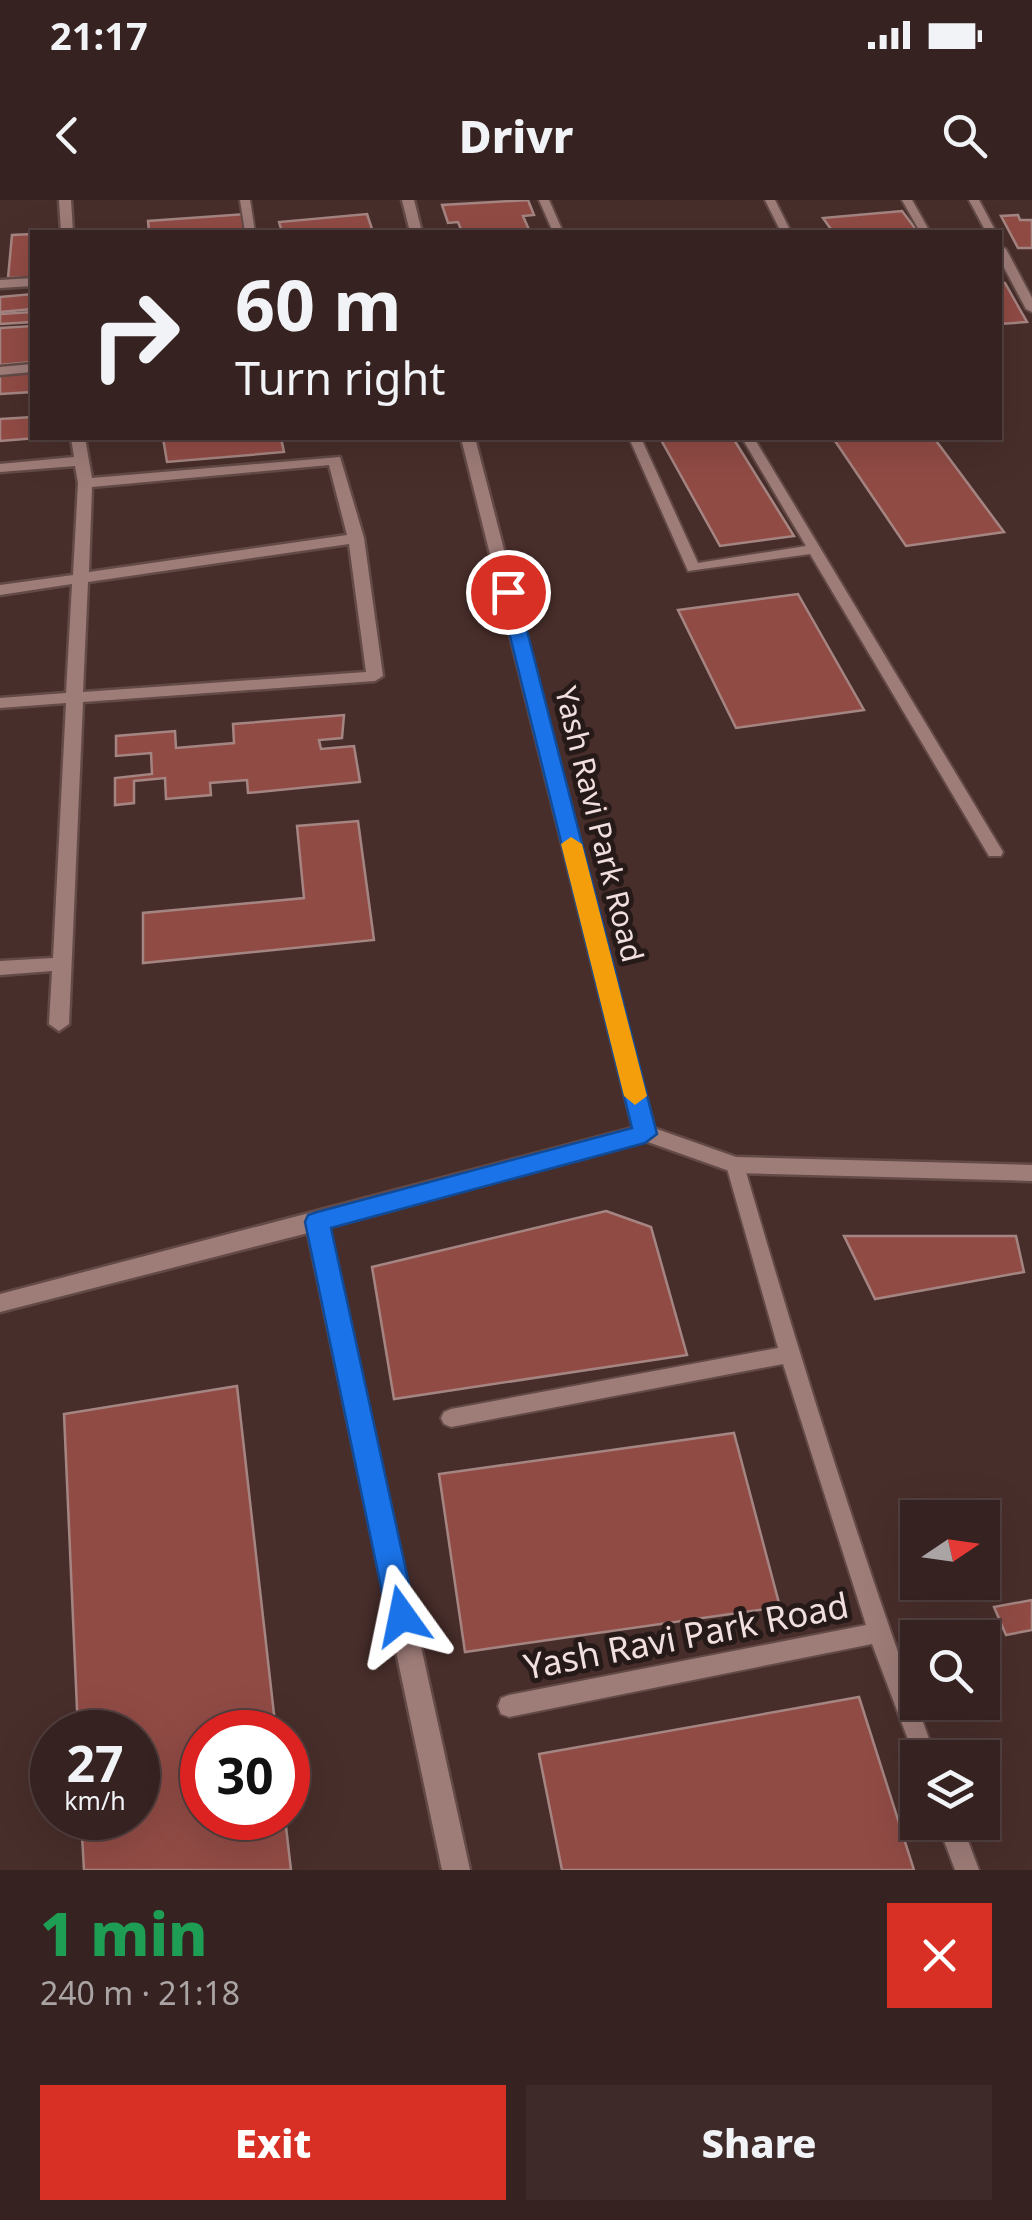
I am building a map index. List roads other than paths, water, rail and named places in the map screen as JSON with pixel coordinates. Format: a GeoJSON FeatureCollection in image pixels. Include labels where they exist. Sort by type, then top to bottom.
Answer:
{"type":"FeatureCollection","features":[{"type":"Feature","properties":{"kind":"street"},"geometry":{"type":"LineString","coordinates":[[66,200],[68,230]]}},
{"type":"Feature","properties":{"kind":"street"},"geometry":{"type":"LineString","coordinates":[[408,200],[416,230]]}},
{"type":"Feature","properties":{"kind":"street"},"geometry":{"type":"LineString","coordinates":[[0,284],[30,282]]}},
{"type":"Feature","properties":{"kind":"street"},"geometry":{"type":"LineString","coordinates":[[0,370],[30,368]]}},
{"type":"Feature","properties":{"kind":"street"},"geometry":{"type":"LineString","coordinates":[[58,1024],[85,483],[78,440]]}},
{"type":"Feature","properties":{"kind":"street","name":"Yash Ravi Park Road"},"geometry":{"type":"LineString","coordinates":[[469,440],[645,1134]]}},
{"type":"Feature","properties":{"kind":"street"},"geometry":{"type":"LineString","coordinates":[[0,703],[375,676],[356,538],[335,460],[85,483]]}},
{"type":"Feature","properties":{"kind":"street"},"geometry":{"type":"LineString","coordinates":[[0,468],[81,461]]}},
{"type":"Feature","properties":{"kind":"street"},"geometry":{"type":"LineString","coordinates":[[0,590],[356,538]]}},
{"type":"Feature","properties":{"kind":"street"},"geometry":{"type":"LineString","coordinates":[[0,968],[62,964]]}},
{"type":"Feature","properties":{"kind":"street"},"geometry":{"type":"LineString","coordinates":[[0,1303],[645,1134],[734,1165],[1032,1173]]}},
{"type":"Feature","properties":{"kind":"street"},"geometry":{"type":"LineString","coordinates":[[317,1222],[456,1870]]}},
{"type":"Feature","properties":{"kind":"lane"},"geometry":{"type":"LineString","coordinates":[[244,200],[250,230]]}},
{"type":"Feature","properties":{"kind":"lane"},"geometry":{"type":"LineString","coordinates":[[544,200],[557,230]]}},
{"type":"Feature","properties":{"kind":"lane"},"geometry":{"type":"LineString","coordinates":[[770,200],[785,230]]}},
{"type":"Feature","properties":{"kind":"lane"},"geometry":{"type":"LineString","coordinates":[[907,200],[925,230]]}},
{"type":"Feature","properties":{"kind":"lane"},"geometry":{"type":"LineString","coordinates":[[974,200],[991,230]]}},
{"type":"Feature","properties":{"kind":"lane"},"geometry":{"type":"LineString","coordinates":[[1006,271],[1032,309]]}},
{"type":"Feature","properties":{"kind":"lane"},"geometry":{"type":"LineString","coordinates":[[636,440],[693,568],[814,549]]}},
{"type":"Feature","properties":{"kind":"lane"},"geometry":{"type":"LineString","coordinates":[[749,440],[995,852]]}},
{"type":"Feature","properties":{"kind":"lane","name":"Yash Ravi Park Road"},"geometry":{"type":"LineString","coordinates":[[734,1165],[788,1355],[877,1632],[917,1740]]}},
{"type":"Feature","properties":{"kind":"lane"},"geometry":{"type":"LineString","coordinates":[[452,1418],[788,1355]]}},
{"type":"Feature","properties":{"kind":"lane","name":"Yash Ravi Park Road"},"geometry":{"type":"LineString","coordinates":[[509,1706],[877,1632]]}},
{"type":"Feature","properties":{"kind":"lane"},"geometry":{"type":"LineString","coordinates":[[956,1840],[967,1870]]}}]}
